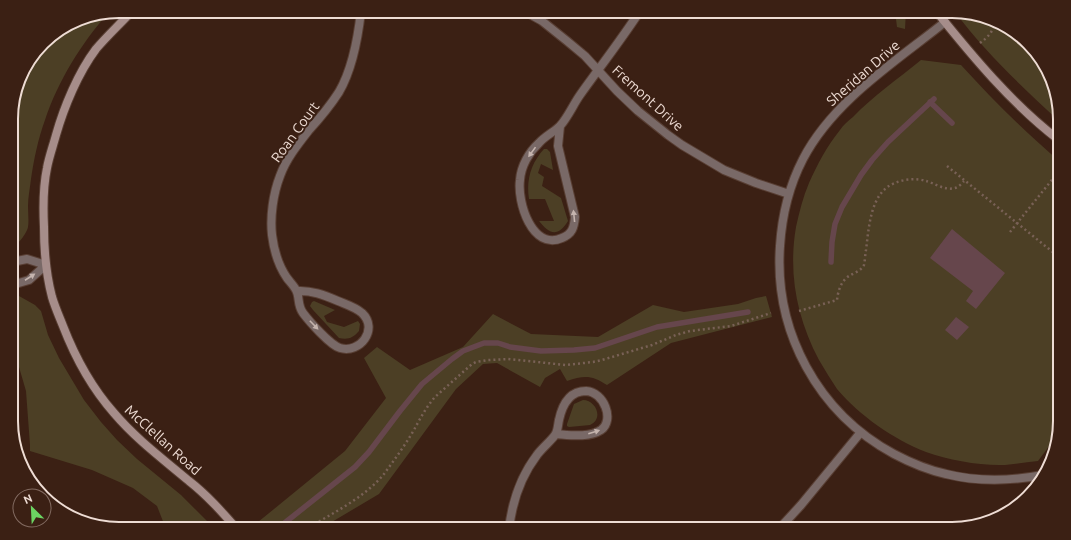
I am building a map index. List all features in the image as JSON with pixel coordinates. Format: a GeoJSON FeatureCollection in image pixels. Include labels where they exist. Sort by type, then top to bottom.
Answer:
{"type":"FeatureCollection","features":[{"type":"Feature","properties":{"kind":"street","name":"McClellan Road"},"geometry":{"type":"LineString","coordinates":[[126,18],[96,50],[80,75],[59,122],[47,168],[43,212],[46,264],[52,297],[75,355],[100,396],[114,414],[143,444],[191,482],[231,522]]}},
{"type":"Feature","properties":{"kind":"street","name":"Roan Court"},"geometry":{"type":"LineString","coordinates":[[297,291],[315,292],[361,312],[367,320],[369,326],[366,339],[354,347],[340,348],[328,340],[302,312],[299,305],[297,291],[279,265],[272,235],[272,220],[276,189],[282,171],[309,130],[325,113],[340,90],[354,53],[360,18]]}},
{"type":"Feature","properties":{"kind":"street","name":"Fremont Drive"},"geometry":{"type":"LineString","coordinates":[[537,18],[585,56],[617,91],[638,111],[682,145],[724,170],[789,194]]}},
{"type":"Feature","properties":{"kind":"street"},"geometry":{"type":"LineString","coordinates":[[560,126],[558,146],[575,217],[572,232],[564,238],[556,241],[543,238],[537,233],[524,211],[521,202],[520,180],[526,161],[539,143],[560,126],[579,96],[635,18]]}},
{"type":"Feature","properties":{"kind":"street"},"geometry":{"type":"LineString","coordinates":[[942,18],[1018,104],[1053,135]]}},
{"type":"Feature","properties":{"kind":"street","name":"Sheridan Drive"},"geometry":{"type":"LineString","coordinates":[[945,22],[860,89],[846,102],[832,117],[803,159],[789,194],[782,221],[779,265],[782,297],[788,324],[799,352],[818,387],[836,408],[861,432],[875,442],[902,458],[931,470],[947,474],[978,479],[997,480],[1037,476]]}},
{"type":"Feature","properties":{"kind":"street"},"geometry":{"type":"LineString","coordinates":[[18,261],[27,260],[46,264]]}},
{"type":"Feature","properties":{"kind":"street"},"geometry":{"type":"LineString","coordinates":[[18,283],[29,280],[46,264]]}},
{"type":"Feature","properties":{"kind":"street"},"geometry":{"type":"LineString","coordinates":[[510,522],[512,508],[521,482],[537,455],[556,434],[559,418],[565,402],[577,393],[585,391],[594,393],[606,405],[606,422],[602,429],[592,433],[580,435],[556,434]]}},
{"type":"Feature","properties":{"kind":"street"},"geometry":{"type":"LineString","coordinates":[[785,522],[861,432]]}},
{"type":"Feature","properties":{"kind":"path"},"geometry":{"type":"LineString","coordinates":[[980,43],[987,38],[995,27]]}},
{"type":"Feature","properties":{"kind":"path"},"geometry":{"type":"LineString","coordinates":[[947,166],[1053,252]]}},
{"type":"Feature","properties":{"kind":"path"},"geometry":{"type":"LineString","coordinates":[[1010,232],[1053,178]]}},
{"type":"Feature","properties":{"kind":"path"},"geometry":{"type":"LineString","coordinates":[[799,311],[837,300],[839,290],[844,280],[858,272],[863,266],[873,209],[881,194],[890,186],[899,182],[916,179],[954,189],[964,181]]}},
{"type":"Feature","properties":{"kind":"path"},"geometry":{"type":"LineString","coordinates":[[317,522],[353,500],[373,485],[384,474],[430,403],[476,362],[508,359],[566,365],[593,362],[652,345],[690,331],[731,326],[770,313]]}},
{"type":"Feature","properties":{"kind":"shaded area"},"geometry":{"type":"Polygon","coordinates":[[[896,18],[906,18],[905,29],[897,27],[896,18]]]}},
{"type":"Feature","properties":{"kind":"shaded area"},"geometry":{"type":"Polygon","coordinates":[[[103,19],[71,64],[50,105],[36,149],[28,199],[28,227],[22,239],[18,243],[18,112],[21,93],[28,74],[39,57],[52,43],[68,32],[86,23],[103,19]]]}},
{"type":"Feature","properties":{"kind":"shaded area"},"geometry":{"type":"Polygon","coordinates":[[[960,19],[978,21],[997,28],[1014,39],[1032,57],[1045,80],[1050,93],[1053,115],[991,55],[960,19]]]}},
{"type":"Feature","properties":{"kind":"shaded area"},"geometry":{"type":"Polygon","coordinates":[[[921,60],[961,65],[1008,114],[1053,156],[1053,421],[1050,445],[1038,461],[1005,465],[985,465],[945,458],[914,447],[878,426],[846,399],[837,389],[811,344],[800,312],[794,279],[794,244],[800,211],[812,176],[835,136],[844,125],[877,95],[921,60]]]}},
{"type":"Feature","properties":{"kind":"shaded area"},"geometry":{"type":"Polygon","coordinates":[[[544,149],[547,149],[550,152],[553,170],[541,164],[538,173],[544,177],[542,186],[561,198],[568,221],[561,230],[557,232],[550,231],[539,221],[554,221],[545,199],[529,199],[528,185],[530,172],[544,149]]]}},
{"type":"Feature","properties":{"kind":"shaded area"},"geometry":{"type":"Polygon","coordinates":[[[952,229],[1005,273],[976,309],[966,301],[973,291],[930,258],[952,229]]]}},
{"type":"Feature","properties":{"kind":"shaded area"},"geometry":{"type":"Polygon","coordinates":[[[18,296],[35,305],[41,311],[48,335],[59,358],[84,400],[101,422],[137,459],[181,495],[208,522],[163,522],[157,506],[133,488],[92,470],[30,451],[26,391],[18,364],[18,296]]]}},
{"type":"Feature","properties":{"kind":"shaded area"},"geometry":{"type":"Polygon","coordinates":[[[766,296],[772,317],[671,343],[607,385],[597,379],[588,377],[567,381],[560,369],[545,378],[540,387],[497,363],[483,364],[456,389],[379,494],[332,522],[258,522],[345,451],[386,398],[364,358],[377,347],[410,370],[463,347],[493,314],[531,334],[598,337],[653,305],[684,312],[738,304],[766,296]]]}},
{"type":"Feature","properties":{"kind":"shaded area"},"geometry":{"type":"Polygon","coordinates":[[[314,301],[335,310],[324,316],[327,322],[344,327],[358,321],[360,324],[359,331],[350,338],[339,338],[310,306],[314,301]]]}},
{"type":"Feature","properties":{"kind":"shaded area"},"geometry":{"type":"Polygon","coordinates":[[[956,317],[969,327],[957,340],[945,330],[956,317]]]}},
{"type":"Feature","properties":{"kind":"shaded area"},"geometry":{"type":"Polygon","coordinates":[[[583,400],[592,403],[595,406],[597,410],[597,419],[590,425],[567,426],[574,404],[583,400]]]}},
{"type":"Feature","properties":{"kind":"waterway"},"geometry":{"type":"LineString","coordinates":[[831,262],[835,224],[842,207],[861,175],[888,142],[934,99]]}},
{"type":"Feature","properties":{"kind":"waterway"},"geometry":{"type":"LineString","coordinates":[[930,102],[952,123]]}},
{"type":"Feature","properties":{"kind":"waterway"},"geometry":{"type":"LineString","coordinates":[[286,522],[355,467],[369,452],[422,384],[463,351],[484,343],[498,343],[510,347],[541,351],[595,348],[657,327],[748,312]]}}]}
